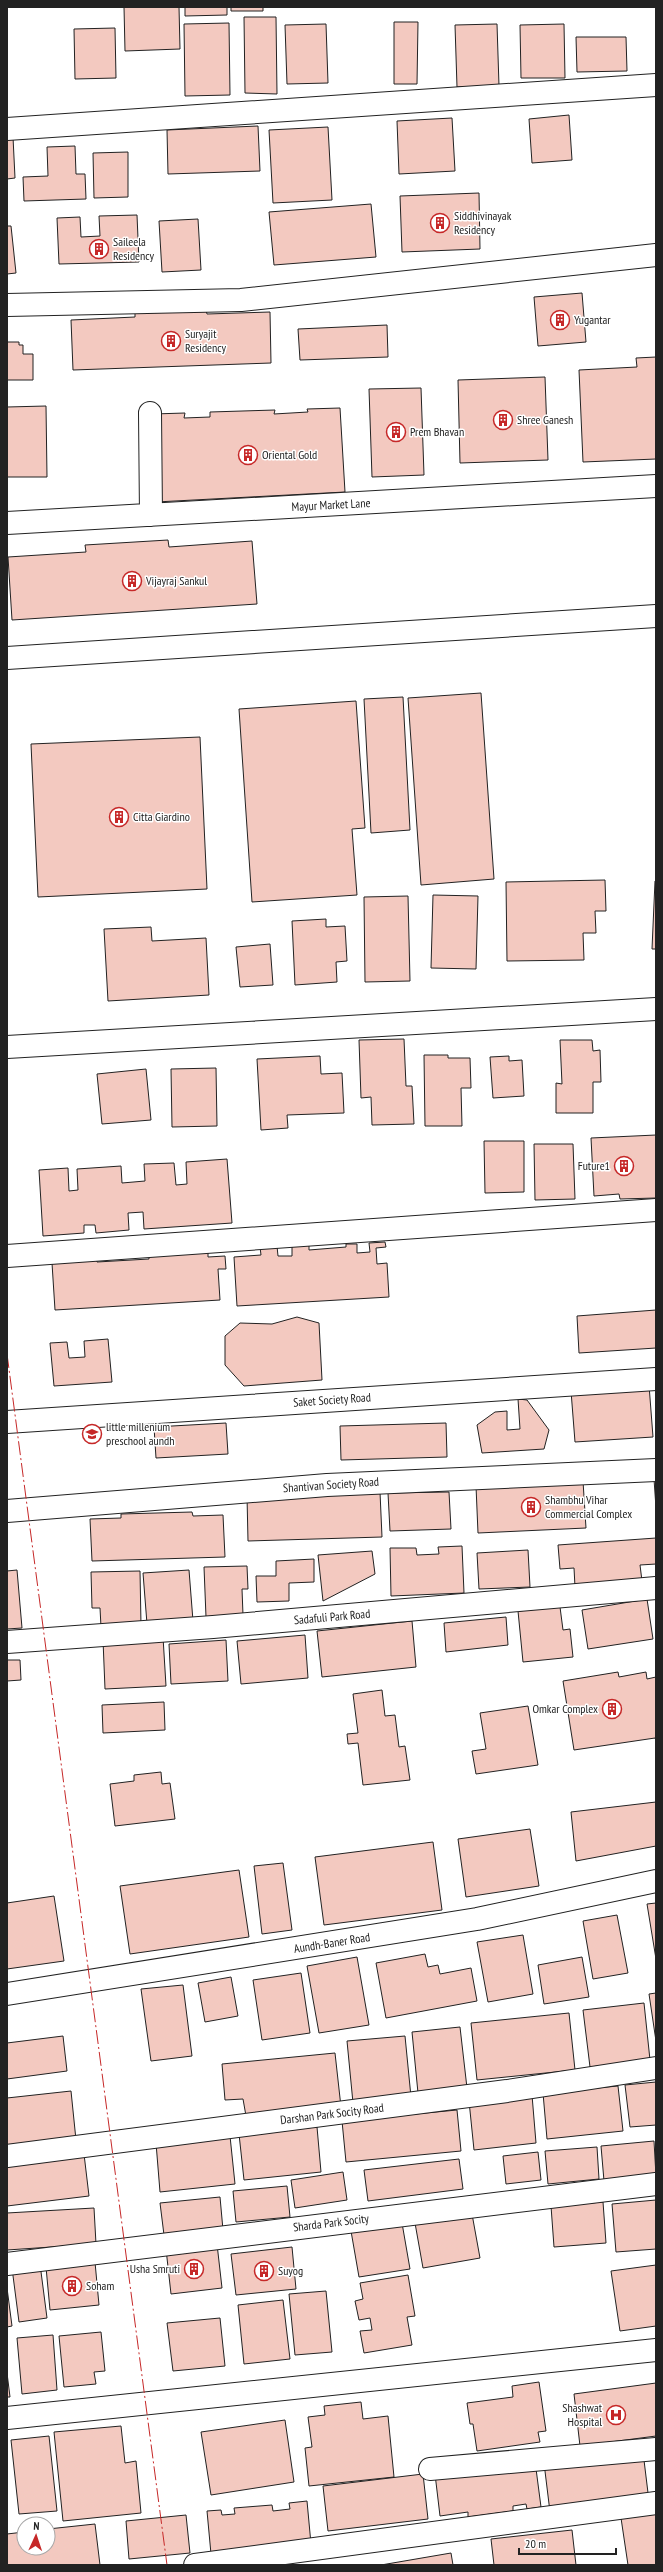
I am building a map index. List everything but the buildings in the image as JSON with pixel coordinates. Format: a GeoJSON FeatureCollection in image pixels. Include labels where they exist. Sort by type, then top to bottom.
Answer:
{"type":"FeatureCollection","features":[{"type":"Feature","properties":{"kind":"street"},"geometry":{"type":"LineString","coordinates":[[7,129],[656,85]]}},
{"type":"Feature","properties":{"kind":"street"},"geometry":{"type":"LineString","coordinates":[[7,305],[241,300],[656,255]]}},
{"type":"Feature","properties":{"kind":"street"},"geometry":{"type":"LineString","coordinates":[[150,413],[151,515]]}},
{"type":"Feature","properties":{"kind":"street","name":"Mayur Market Lane"},"geometry":{"type":"LineString","coordinates":[[7,523],[656,486]]}},
{"type":"Feature","properties":{"kind":"street"},"geometry":{"type":"LineString","coordinates":[[7,658],[656,616]]}},
{"type":"Feature","properties":{"kind":"street"},"geometry":{"type":"LineString","coordinates":[[7,1047],[656,1009]]}},
{"type":"Feature","properties":{"kind":"street"},"geometry":{"type":"LineString","coordinates":[[7,1256],[656,1210]]}},
{"type":"Feature","properties":{"kind":"street","name":"Saket Society Road"},"geometry":{"type":"LineString","coordinates":[[7,1422],[656,1379]]}},
{"type":"Feature","properties":{"kind":"street","name":"Shantivan Society Road"},"geometry":{"type":"LineString","coordinates":[[7,1511],[327,1485],[656,1470]]}},
{"type":"Feature","properties":{"kind":"street","name":"Sadafuli Park Road"},"geometry":{"type":"LineString","coordinates":[[7,1642],[213,1627],[656,1588]]}},
{"type":"Feature","properties":{"kind":"street","name":"Aundh-Baner Road"},"geometry":{"type":"LineString","coordinates":[[7,1994],[477,1919],[656,1881]]}},
{"type":"Feature","properties":{"kind":"street","name":"Darshan Park Socity Road"},"geometry":{"type":"LineString","coordinates":[[7,2156],[499,2092],[656,2068]]}},
{"type":"Feature","properties":{"kind":"street","name":"Sharda Park Socity"},"geometry":{"type":"LineString","coordinates":[[7,2264],[656,2184]]}},
{"type":"Feature","properties":{"kind":"street"},"geometry":{"type":"LineString","coordinates":[[7,2418],[656,2350]]}},
{"type":"Feature","properties":{"kind":"street"},"geometry":{"type":"LineString","coordinates":[[430,2469],[656,2449]]}},
{"type":"Feature","properties":{"kind":"street"},"geometry":{"type":"LineString","coordinates":[[195,2565],[656,2503]]}},
{"type":"Feature","properties":{"kind":"power"},"geometry":{"type":"LineString","coordinates":[[7,1354],[167,2565]]}},
{"type":"Feature","properties":{"kind":"place","name":"Siddhivinayak Residency"},"geometry":{"type":"Point","coordinates":[440,223]}},
{"type":"Feature","properties":{"kind":"place","name":"Saileela Residency"},"geometry":{"type":"Point","coordinates":[99,249]}},
{"type":"Feature","properties":{"kind":"place","name":"Yugantar"},"geometry":{"type":"Point","coordinates":[560,320]}},
{"type":"Feature","properties":{"kind":"place","name":"Suryajit Residency"},"geometry":{"type":"Point","coordinates":[171,341]}},
{"type":"Feature","properties":{"kind":"place","name":"Shree Ganesh"},"geometry":{"type":"Point","coordinates":[503,420]}},
{"type":"Feature","properties":{"kind":"place","name":"Prem Bhavan"},"geometry":{"type":"Point","coordinates":[396,432]}},
{"type":"Feature","properties":{"kind":"place","name":"Oriental Gold"},"geometry":{"type":"Point","coordinates":[248,455]}},
{"type":"Feature","properties":{"kind":"place","name":"Vijayraj Sankul"},"geometry":{"type":"Point","coordinates":[132,581]}},
{"type":"Feature","properties":{"kind":"place","name":"Citta Giardino"},"geometry":{"type":"Point","coordinates":[119,817]}},
{"type":"Feature","properties":{"kind":"place","name":"Future1"},"geometry":{"type":"Point","coordinates":[624,1166]}},
{"type":"Feature","properties":{"kind":"place","name":"little millenium preschool aundh"},"geometry":{"type":"Point","coordinates":[92,1434]}},
{"type":"Feature","properties":{"kind":"place","name":"Shambhu Vihar Commercial Complex"},"geometry":{"type":"Point","coordinates":[531,1507]}},
{"type":"Feature","properties":{"kind":"place","name":"Omkar Complex"},"geometry":{"type":"Point","coordinates":[612,1709]}},
{"type":"Feature","properties":{"kind":"place","name":"Usha Smruti"},"geometry":{"type":"Point","coordinates":[194,2269]}},
{"type":"Feature","properties":{"kind":"place","name":"Suyog"},"geometry":{"type":"Point","coordinates":[264,2271]}},
{"type":"Feature","properties":{"kind":"place","name":"Soham"},"geometry":{"type":"Point","coordinates":[72,2286]}},
{"type":"Feature","properties":{"kind":"place","name":"Shashwat Hospital"},"geometry":{"type":"Point","coordinates":[616,2415]}}]}
